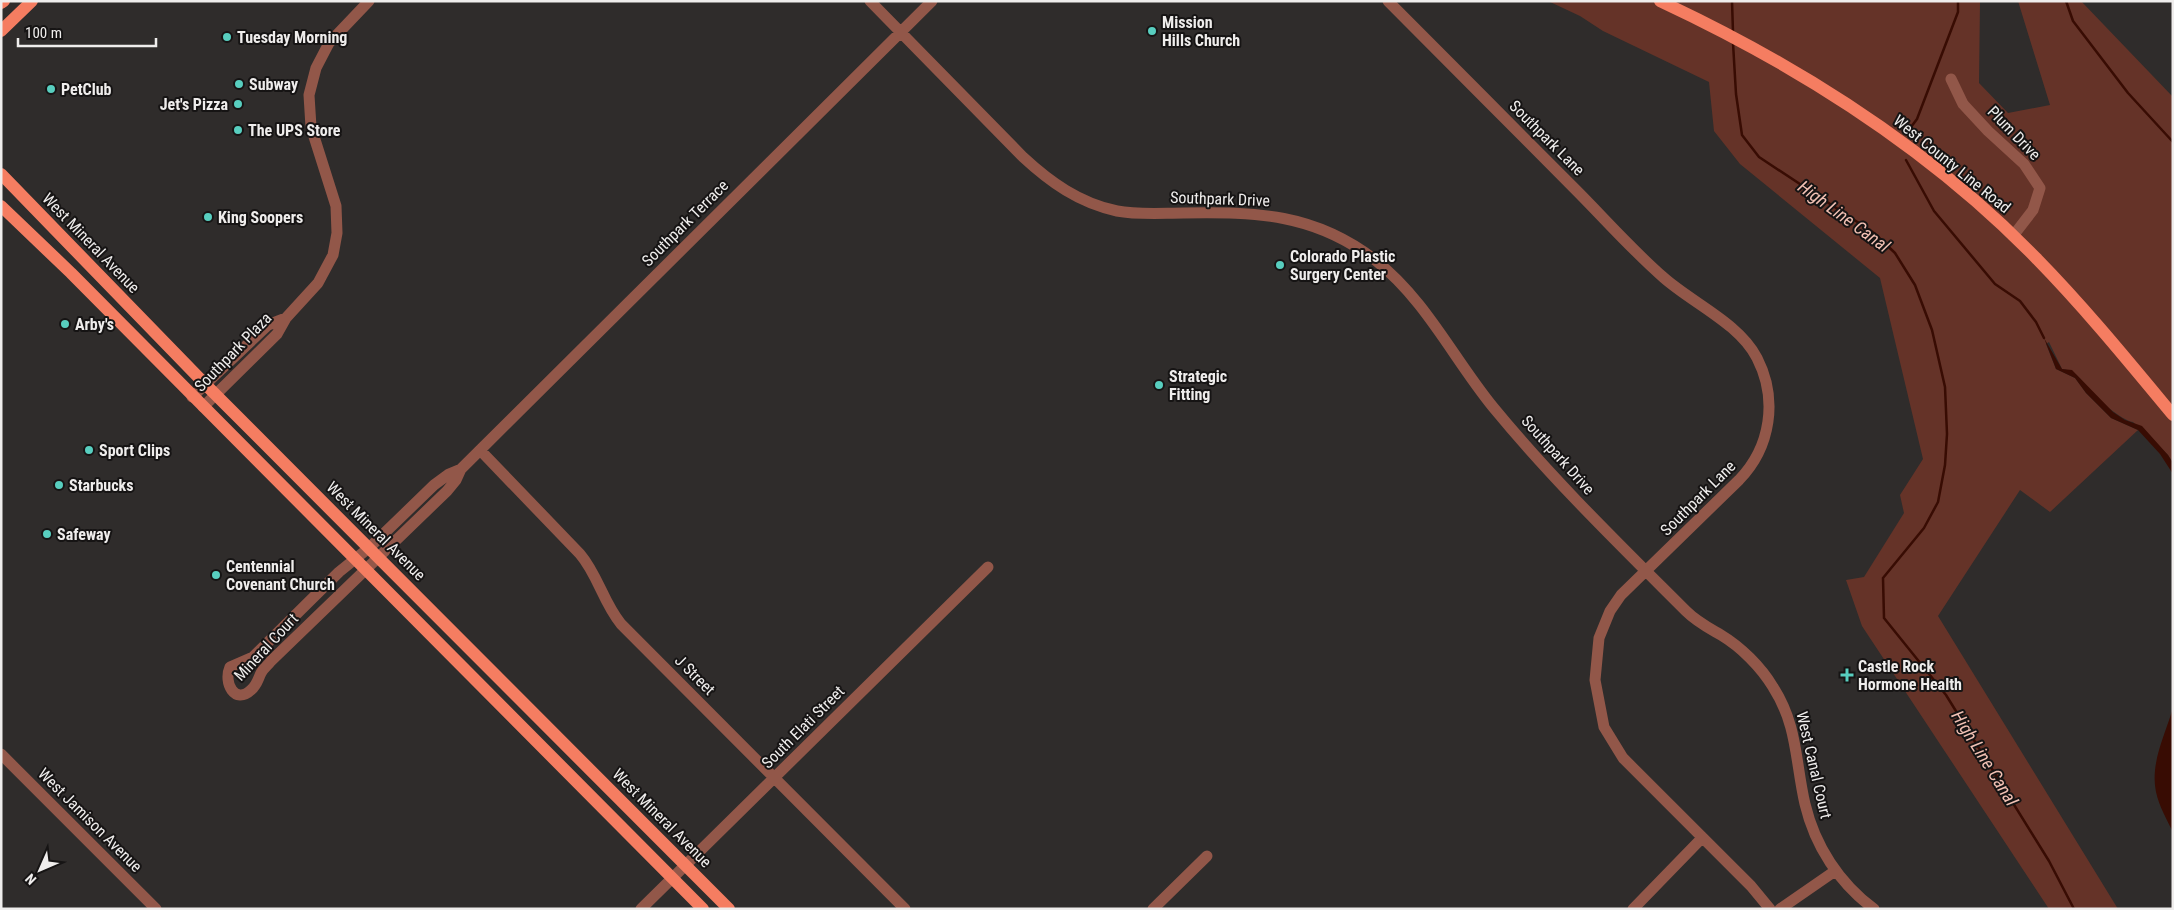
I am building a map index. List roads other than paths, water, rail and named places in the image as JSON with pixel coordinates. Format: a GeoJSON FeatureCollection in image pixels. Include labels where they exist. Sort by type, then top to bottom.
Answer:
{"type":"FeatureCollection","features":[{"type":"Feature","properties":{"kind":"main road"},"geometry":{"type":"LineString","coordinates":[[1,31],[32,1]]}},
{"type":"Feature","properties":{"kind":"main road","name":"West County Line Road"},"geometry":{"type":"LineString","coordinates":[[1660,1],[1708,23],[1825,90],[1870,120],[1965,193],[2013,236],[2062,286],[2173,415]]}},
{"type":"Feature","properties":{"kind":"main road","name":"West Mineral Avenue"},"geometry":{"type":"LineString","coordinates":[[1,174],[205,384],[370,547],[729,909]]}},
{"type":"Feature","properties":{"kind":"main road"},"geometry":{"type":"LineString","coordinates":[[1,206],[71,273],[192,397],[703,909]]}},
{"type":"Feature","properties":{"kind":"street","name":"Southpark Plaza"},"geometry":{"type":"LineString","coordinates":[[203,407],[277,334],[286,318],[311,292],[326,271],[333,255],[337,233],[336,206],[311,127],[309,95],[313,77],[329,42],[370,1]]}},
{"type":"Feature","properties":{"kind":"street","name":"Southpark Drive"},"geometry":{"type":"LineString","coordinates":[[870,1],[1023,157],[1044,177],[1067,192],[1090,203],[1118,211],[1146,213],[1252,213],[1286,218],[1314,226],[1346,241],[1373,258],[1418,303],[1491,405],[1529,451],[1646,572]]}},
{"type":"Feature","properties":{"kind":"street","name":"Southpark Terrace"},"geometry":{"type":"LineString","coordinates":[[365,570],[380,558],[452,486],[461,469],[932,1]]}},
{"type":"Feature","properties":{"kind":"street","name":"Southpark Lane"},"geometry":{"type":"LineString","coordinates":[[1388,1],[1664,278],[1740,336],[1756,356],[1765,377],[1769,405],[1768,423],[1765,440],[1752,466],[1621,595],[1604,626],[1598,644],[1594,669],[1604,727],[1623,758],[1751,886],[1770,909]]}},
{"type":"Feature","properties":{"kind":"street","name":"Plum Drive"},"geometry":{"type":"LineString","coordinates":[[1951,80],[1963,104],[1988,131],[2024,164],[2040,188],[2033,210],[2013,236]]}},
{"type":"Feature","properties":{"kind":"street","name":"Southpark Plaza"},"geometry":{"type":"LineString","coordinates":[[192,397],[268,325],[286,318]]}},
{"type":"Feature","properties":{"kind":"street","name":"J Street"},"geometry":{"type":"LineString","coordinates":[[480,450],[580,554],[588,564],[611,612],[621,624],[905,909]]}},
{"type":"Feature","properties":{"kind":"street","name":"Southpark Terrace"},"geometry":{"type":"LineString","coordinates":[[370,547],[434,485],[449,474],[461,469]]}},
{"type":"Feature","properties":{"kind":"street","name":"Mineral Court"},"geometry":{"type":"LineString","coordinates":[[365,570],[271,661],[261,672],[256,685],[250,692],[244,694],[231,690],[228,685],[227,675],[230,667],[253,657],[339,572],[370,547]]}},
{"type":"Feature","properties":{"kind":"street","name":"South Elati Street"},"geometry":{"type":"LineString","coordinates":[[641,909],[988,567]]}},
{"type":"Feature","properties":{"kind":"street","name":"West Canal Court"},"geometry":{"type":"LineString","coordinates":[[1646,572],[1694,619],[1736,646],[1772,686],[1786,712],[1793,733],[1809,817],[1820,846],[1835,871],[1850,889],[1874,909]]}},
{"type":"Feature","properties":{"kind":"street","name":"West Jamison Avenue"},"geometry":{"type":"LineString","coordinates":[[1,754],[156,909]]}},
{"type":"Feature","properties":{"kind":"street"},"geometry":{"type":"LineString","coordinates":[[1633,909],[1702,838]]}},
{"type":"Feature","properties":{"kind":"street"},"geometry":{"type":"LineString","coordinates":[[1154,909],[1207,856]]}},
{"type":"Feature","properties":{"kind":"street"},"geometry":{"type":"LineString","coordinates":[[1780,909],[1835,871]]}},
{"type":"Feature","properties":{"kind":"waterway","name":"High Line Canal"},"geometry":{"type":"LineString","coordinates":[[1732,1],[1733,32]]}},
{"type":"Feature","properties":{"kind":"waterway"},"geometry":{"type":"LineString","coordinates":[[1911,127],[1917,119],[1958,12],[1958,1]]}},
{"type":"Feature","properties":{"kind":"waterway","name":"High Line Canal"},"geometry":{"type":"LineString","coordinates":[[2066,1],[2073,21],[2128,93],[2173,142]]}},
{"type":"Feature","properties":{"kind":"waterway","name":"High Line Canal"},"geometry":{"type":"LineString","coordinates":[[1733,43],[1736,94],[1742,135],[1759,157],[1874,233],[1895,253],[1915,285],[1932,330],[1945,387],[1947,434],[1945,465],[1938,502],[1924,528],[1883,578],[1884,618],[1946,695],[2049,861],[2074,909]]}},
{"type":"Feature","properties":{"kind":"waterway"},"geometry":{"type":"LineString","coordinates":[[1906,160],[1934,211],[1995,284],[2020,301],[2036,322],[2044,338]]}},
{"type":"Feature","properties":{"kind":"place","name":"Mission Hills Church"},"geometry":{"type":"Point","coordinates":[1152,31]}},
{"type":"Feature","properties":{"kind":"place","name":"Tuesday Morning"},"geometry":{"type":"Point","coordinates":[227,37]}},
{"type":"Feature","properties":{"kind":"place","name":"Subway"},"geometry":{"type":"Point","coordinates":[239,84]}},
{"type":"Feature","properties":{"kind":"place","name":"PetClub"},"geometry":{"type":"Point","coordinates":[51,89]}},
{"type":"Feature","properties":{"kind":"place","name":"Jet's Pizza"},"geometry":{"type":"Point","coordinates":[238,104]}},
{"type":"Feature","properties":{"kind":"place","name":"The UPS Store"},"geometry":{"type":"Point","coordinates":[238,130]}},
{"type":"Feature","properties":{"kind":"place","name":"King Soopers"},"geometry":{"type":"Point","coordinates":[208,217]}},
{"type":"Feature","properties":{"kind":"place","name":"Colorado Plastic Surgery Center"},"geometry":{"type":"Point","coordinates":[1280,265]}},
{"type":"Feature","properties":{"kind":"place","name":"Arby's"},"geometry":{"type":"Point","coordinates":[65,324]}},
{"type":"Feature","properties":{"kind":"place","name":"Strategic Fitting"},"geometry":{"type":"Point","coordinates":[1159,385]}},
{"type":"Feature","properties":{"kind":"place","name":"Sport Clips"},"geometry":{"type":"Point","coordinates":[89,450]}},
{"type":"Feature","properties":{"kind":"place","name":"Starbucks"},"geometry":{"type":"Point","coordinates":[59,485]}},
{"type":"Feature","properties":{"kind":"place","name":"Safeway"},"geometry":{"type":"Point","coordinates":[47,534]}},
{"type":"Feature","properties":{"kind":"place","name":"Centennial Covenant Church"},"geometry":{"type":"Point","coordinates":[216,575]}},
{"type":"Feature","properties":{"kind":"place","name":"Castle Rock Hormone Health"},"geometry":{"type":"Point","coordinates":[1847,675]}}]}
